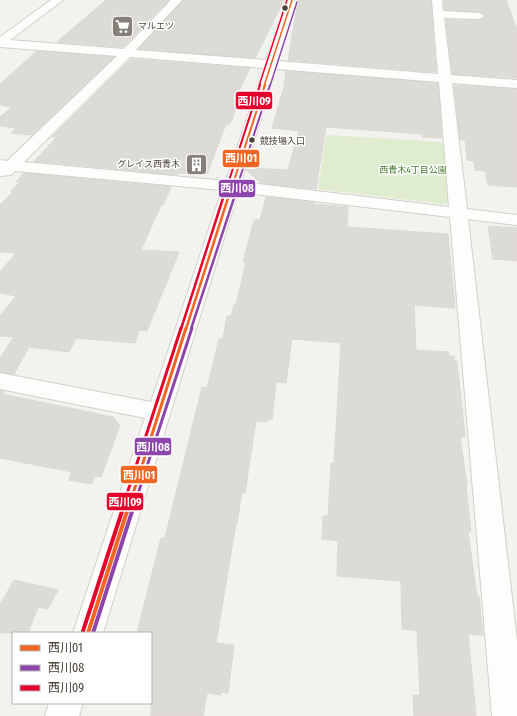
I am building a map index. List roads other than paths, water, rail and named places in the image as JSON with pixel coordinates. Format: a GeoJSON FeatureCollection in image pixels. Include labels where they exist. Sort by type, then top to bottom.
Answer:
{"type":"FeatureCollection","features":[{"type":"Feature","properties":{"kind":"street"},"geometry":{"type":"LineString","coordinates":[[0,43],[58,0]]}},
{"type":"Feature","properties":{"kind":"street"},"geometry":{"type":"LineString","coordinates":[[0,178],[6,165],[127,53],[177,0]]}},
{"type":"Feature","properties":{"kind":"street"},"geometry":{"type":"LineString","coordinates":[[88,632],[292,0]]}},
{"type":"Feature","properties":{"kind":"street"},"geometry":{"type":"LineString","coordinates":[[437,0],[509,716]]}},
{"type":"Feature","properties":{"kind":"street"},"geometry":{"type":"LineString","coordinates":[[438,14],[480,16]]}},
{"type":"Feature","properties":{"kind":"street"},"geometry":{"type":"LineString","coordinates":[[0,43],[517,84]]}},
{"type":"Feature","properties":{"kind":"street"},"geometry":{"type":"LineString","coordinates":[[6,165],[231,186],[517,220]]}},
{"type":"Feature","properties":{"kind":"street"},"geometry":{"type":"LineString","coordinates":[[0,381],[158,412]]}},
{"type":"Feature","properties":{"kind":"street"},"geometry":{"type":"LineString","coordinates":[[62,716],[66,704]]}},
{"type":"Feature","properties":{"kind":"place","name":"マルエツ"},"geometry":{"type":"Point","coordinates":[122,26]}},
{"type":"Feature","properties":{"kind":"place","name":"競技場入口"},"geometry":{"type":"Point","coordinates":[252,140]}},
{"type":"Feature","properties":{"kind":"place","name":"グレイス西青木"},"geometry":{"type":"Point","coordinates":[196,164]}},
{"type":"Feature","properties":{"kind":"park label","name":"西青木4丁目公園"},"geometry":{"type":"Point","coordinates":[413,170]}}]}
